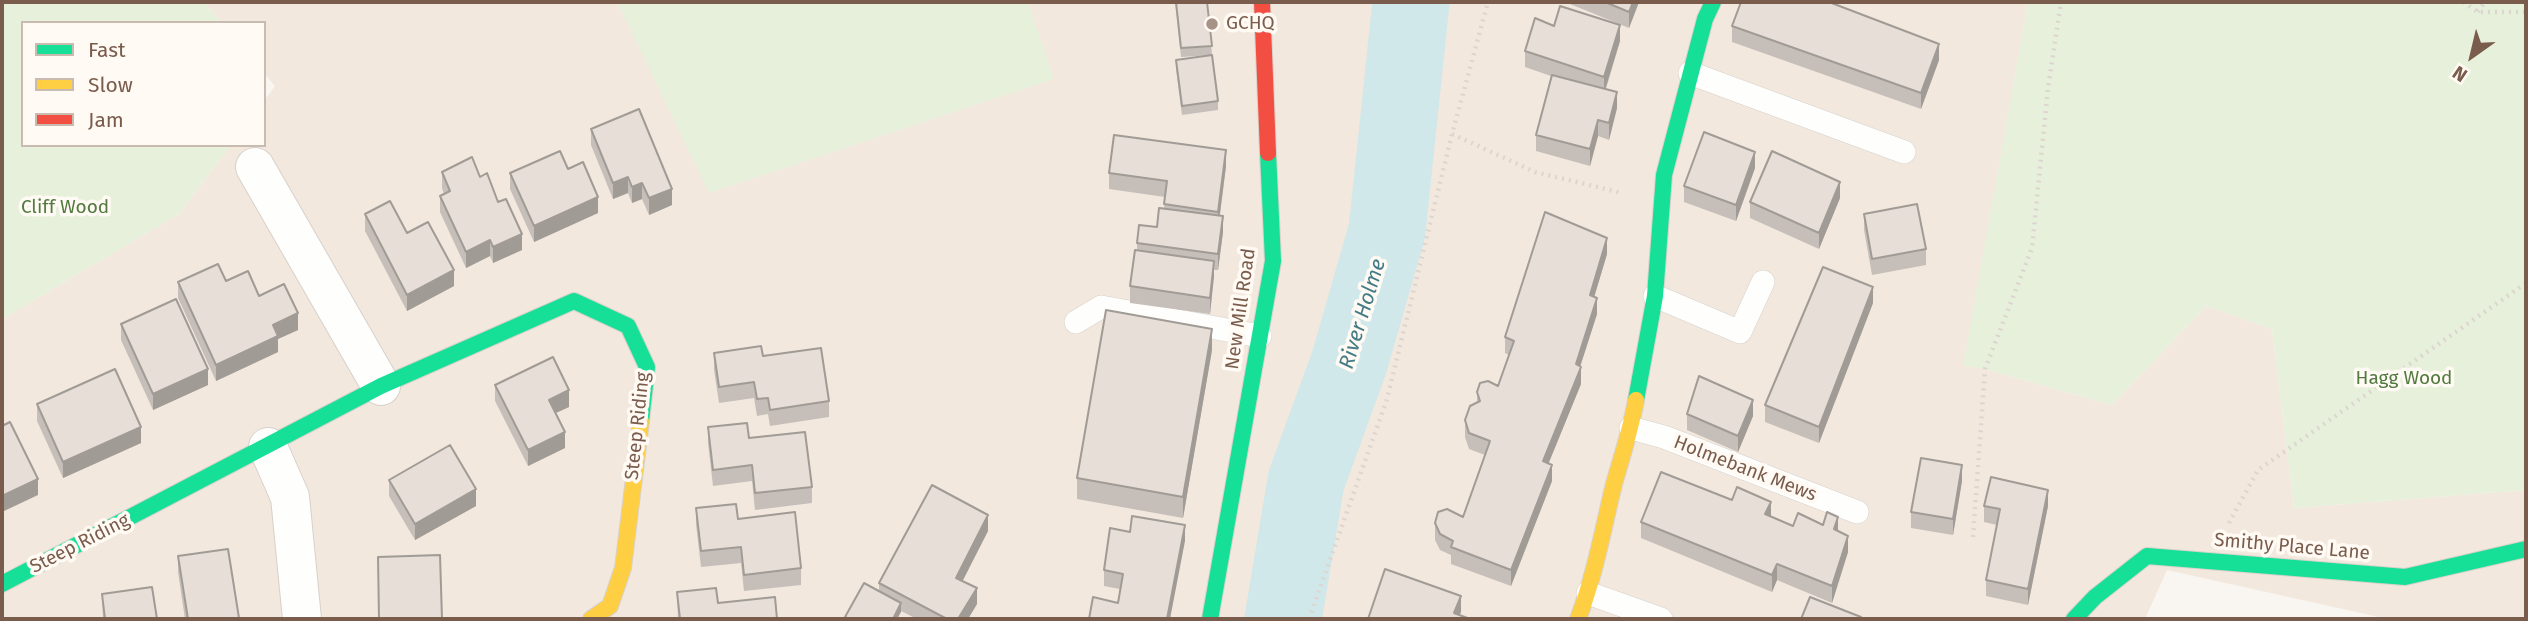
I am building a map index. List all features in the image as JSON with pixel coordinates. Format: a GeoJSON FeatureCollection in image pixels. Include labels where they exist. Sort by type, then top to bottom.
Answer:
{"type":"FeatureCollection","features":[{"type":"Feature","properties":{"kind":"street","name":"New Mill Road"},"geometry":{"type":"LineString","coordinates":[[1210,619],[1273,261],[1262,2]]}},
{"type":"Feature","properties":{"kind":"street"},"geometry":{"type":"LineString","coordinates":[[1578,619],[1588,593],[1615,481],[1631,428],[1655,296],[1664,175],[1705,19],[1713,2]]}},
{"type":"Feature","properties":{"kind":"street"},"geometry":{"type":"LineString","coordinates":[[255,167],[381,386]]}},
{"type":"Feature","properties":{"kind":"street","name":"Steep Riding"},"geometry":{"type":"LineString","coordinates":[[2,584],[381,386],[574,301],[628,326],[647,367],[622,568],[610,606],[591,619]]}},
{"type":"Feature","properties":{"kind":"street"},"geometry":{"type":"LineString","coordinates":[[268,447],[290,497],[302,619]]}},
{"type":"Feature","properties":{"kind":"street","name":"Smithy Place Lane"},"geometry":{"type":"LineString","coordinates":[[2074,619],[2095,597],[2147,556],[2405,577],[2526,549]]}},
{"type":"Feature","properties":{"kind":"lane"},"geometry":{"type":"LineString","coordinates":[[1690,73],[1904,152]]}},
{"type":"Feature","properties":{"kind":"lane"},"geometry":{"type":"LineString","coordinates":[[1655,296],[1740,332],[1763,282]]}},
{"type":"Feature","properties":{"kind":"lane"},"geometry":{"type":"LineString","coordinates":[[1076,322],[1101,307],[1260,336]]}},
{"type":"Feature","properties":{"kind":"lane","name":"Holmebank Mews"},"geometry":{"type":"LineString","coordinates":[[1631,428],[1664,438],[1857,512]]}},
{"type":"Feature","properties":{"kind":"lane"},"geometry":{"type":"LineString","coordinates":[[1588,593],[1661,619]]}},
{"type":"Feature","properties":{"kind":"path"},"geometry":{"type":"LineString","coordinates":[[1309,619],[1387,399],[1452,134],[1488,2]]}},
{"type":"Feature","properties":{"kind":"path"},"geometry":{"type":"LineString","coordinates":[[1973,537],[1985,369],[2032,248],[2048,88],[2061,2]]}},
{"type":"Feature","properties":{"kind":"path"},"geometry":{"type":"LineString","coordinates":[[2463,2],[2478,12],[2526,12]]}},
{"type":"Feature","properties":{"kind":"path"},"geometry":{"type":"LineString","coordinates":[[2478,12],[2485,2]]}},
{"type":"Feature","properties":{"kind":"path"},"geometry":{"type":"LineString","coordinates":[[1452,134],[1535,172],[1662,203]]}},
{"type":"Feature","properties":{"kind":"path"},"geometry":{"type":"LineString","coordinates":[[2226,528],[2258,470],[2526,283]]}},
{"type":"Feature","properties":{"kind":"shaded area"},"geometry":{"type":"Polygon","coordinates":[[[204,2],[2028,2],[1964,365],[2112,405],[2206,306],[2272,329],[2294,508],[2526,490],[2526,619],[2388,619],[2167,570],[2145,619],[2,619],[2,319],[179,214],[229,147],[266,147],[266,98],[275,86],[266,75],[266,21],[220,21],[204,2]]]}},
{"type":"Feature","properties":{"kind":"green space","name":"Cliff Wood"},"geometry":{"type":"Polygon","coordinates":[[[2,2],[204,2],[220,21],[21,21],[21,147],[229,147],[179,214],[2,319],[2,2]]]}},
{"type":"Feature","properties":{"kind":"green space"},"geometry":{"type":"Polygon","coordinates":[[[617,2],[1028,2],[1054,79],[709,193],[617,2]]]}},
{"type":"Feature","properties":{"kind":"green space","name":"Hagg Wood"},"geometry":{"type":"Polygon","coordinates":[[[2028,2],[2526,2],[2526,490],[2294,508],[2272,329],[2206,306],[2112,405],[1985,369],[1963,366],[2028,2]]]}},
{"type":"Feature","properties":{"kind":"building"},"geometry":{"type":"Polygon","coordinates":[[[1176,2],[1207,2],[1212,46],[1181,48],[1176,2]]]}},
{"type":"Feature","properties":{"kind":"building"},"geometry":{"type":"Polygon","coordinates":[[[1605,2],[1633,2],[1629,12],[1605,2]]]}},
{"type":"Feature","properties":{"kind":"building"},"geometry":{"type":"Polygon","coordinates":[[[1741,2],[1829,2],[1939,44],[1921,93],[1732,26],[1741,2]]]}},
{"type":"Feature","properties":{"kind":"building"},"geometry":{"type":"Polygon","coordinates":[[[1560,6],[1620,25],[1604,77],[1525,51],[1535,18],[1554,26],[1560,6]]]}},
{"type":"Feature","properties":{"kind":"building"},"geometry":{"type":"Polygon","coordinates":[[[1212,55],[1218,101],[1182,106],[1176,60],[1212,55]]]}},
{"type":"Feature","properties":{"kind":"building"},"geometry":{"type":"Polygon","coordinates":[[[1552,75],[1617,92],[1609,123],[1598,120],[1590,149],[1536,135],[1552,75]]]}},
{"type":"Feature","properties":{"kind":"building"},"geometry":{"type":"Polygon","coordinates":[[[639,109],[672,189],[649,198],[642,183],[632,187],[628,177],[613,183],[591,129],[639,109]]]}},
{"type":"Feature","properties":{"kind":"building"},"geometry":{"type":"Polygon","coordinates":[[[1704,132],[1755,152],[1736,205],[1684,186],[1704,132]]]}},
{"type":"Feature","properties":{"kind":"building"},"geometry":{"type":"Polygon","coordinates":[[[1114,135],[1226,150],[1218,212],[1164,204],[1167,181],[1109,173],[1114,135]]]}},
{"type":"Feature","properties":{"kind":"building"},"geometry":{"type":"Polygon","coordinates":[[[560,151],[568,169],[583,162],[598,197],[534,226],[510,173],[560,151]]]}},
{"type":"Feature","properties":{"kind":"building"},"geometry":{"type":"Polygon","coordinates":[[[1772,151],[1840,182],[1819,233],[1750,202],[1772,151]]]}},
{"type":"Feature","properties":{"kind":"building"},"geometry":{"type":"Polygon","coordinates":[[[472,157],[480,177],[487,173],[498,202],[506,199],[522,234],[493,247],[490,240],[466,252],[440,196],[450,191],[442,172],[472,157]]]}},
{"type":"Feature","properties":{"kind":"building"},"geometry":{"type":"Polygon","coordinates":[[[390,201],[407,233],[428,222],[454,270],[407,295],[365,214],[390,201]]]}},
{"type":"Feature","properties":{"kind":"building"},"geometry":{"type":"Polygon","coordinates":[[[1917,204],[1926,249],[1872,259],[1864,214],[1917,204]]]}},
{"type":"Feature","properties":{"kind":"building"},"geometry":{"type":"Polygon","coordinates":[[[1159,208],[1223,216],[1218,254],[1137,243],[1139,225],[1157,227],[1159,208]]]}},
{"type":"Feature","properties":{"kind":"building"},"geometry":{"type":"Polygon","coordinates":[[[1545,212],[1607,238],[1590,295],[1597,298],[1576,364],[1581,367],[1543,461],[1552,465],[1511,570],[1451,547],[1453,541],[1440,534],[1435,523],[1438,512],[1447,509],[1463,517],[1490,441],[1469,433],[1465,420],[1470,406],[1480,401],[1477,392],[1480,383],[1488,381],[1498,386],[1514,341],[1505,337],[1545,212]]]}},
{"type":"Feature","properties":{"kind":"building"},"geometry":{"type":"Polygon","coordinates":[[[1135,250],[1214,261],[1210,298],[1130,286],[1135,250]]]}},
{"type":"Feature","properties":{"kind":"building"},"geometry":{"type":"Polygon","coordinates":[[[218,264],[226,281],[248,271],[259,296],[284,284],[298,313],[273,325],[278,336],[216,365],[178,282],[218,264]]]}},
{"type":"Feature","properties":{"kind":"building"},"geometry":{"type":"Polygon","coordinates":[[[1823,267],[1873,287],[1819,427],[1765,405],[1823,267]]]}},
{"type":"Feature","properties":{"kind":"building"},"geometry":{"type":"Polygon","coordinates":[[[176,299],[208,369],[153,394],[121,324],[176,299]]]}},
{"type":"Feature","properties":{"kind":"building"},"geometry":{"type":"Polygon","coordinates":[[[1106,310],[1212,329],[1183,497],[1077,478],[1106,310]]]}},
{"type":"Feature","properties":{"kind":"building"},"geometry":{"type":"Polygon","coordinates":[[[761,346],[763,356],[821,348],[829,401],[770,410],[768,398],[757,399],[754,382],[719,387],[714,353],[761,346]]]}},
{"type":"Feature","properties":{"kind":"building"},"geometry":{"type":"Polygon","coordinates":[[[553,357],[569,390],[549,400],[565,432],[528,450],[495,385],[553,357]]]}},
{"type":"Feature","properties":{"kind":"building"},"geometry":{"type":"Polygon","coordinates":[[[115,369],[141,427],[63,462],[37,404],[115,369]]]}},
{"type":"Feature","properties":{"kind":"building"},"geometry":{"type":"Polygon","coordinates":[[[1699,376],[1753,400],[1738,436],[1687,414],[1699,376]]]}},
{"type":"Feature","properties":{"kind":"building"},"geometry":{"type":"Polygon","coordinates":[[[10,422],[38,479],[2,496],[2,426],[10,422]]]}},
{"type":"Feature","properties":{"kind":"building"},"geometry":{"type":"Polygon","coordinates":[[[747,423],[749,438],[805,432],[812,487],[755,493],[752,465],[713,470],[708,427],[747,423]]]}},
{"type":"Feature","properties":{"kind":"building"},"geometry":{"type":"Polygon","coordinates":[[[450,445],[476,489],[415,524],[389,480],[450,445]]]}},
{"type":"Feature","properties":{"kind":"building"},"geometry":{"type":"Polygon","coordinates":[[[1921,458],[1962,465],[1953,519],[1911,512],[1921,458]]]}},
{"type":"Feature","properties":{"kind":"building"},"geometry":{"type":"Polygon","coordinates":[[[1661,472],[1732,500],[1737,487],[1771,502],[1765,514],[1793,526],[1798,513],[1823,525],[1827,512],[1838,517],[1834,529],[1848,536],[1832,586],[1777,564],[1772,575],[1641,522],[1661,472]]]}},
{"type":"Feature","properties":{"kind":"building"},"geometry":{"type":"Polygon","coordinates":[[[1991,477],[2048,490],[2028,589],[1986,580],[2000,509],[1984,506],[1991,477]]]}},
{"type":"Feature","properties":{"kind":"building"},"geometry":{"type":"Polygon","coordinates":[[[932,485],[988,515],[956,578],[977,588],[958,619],[947,619],[879,583],[932,485]]]}},
{"type":"Feature","properties":{"kind":"building"},"geometry":{"type":"Polygon","coordinates":[[[736,504],[738,519],[795,512],[801,568],[744,575],[741,547],[701,551],[696,508],[736,504]]]}},
{"type":"Feature","properties":{"kind":"building"},"geometry":{"type":"Polygon","coordinates":[[[1132,516],[1185,525],[1167,619],[1089,619],[1093,597],[1118,603],[1123,574],[1104,570],[1110,528],[1130,532],[1132,516]]]}},
{"type":"Feature","properties":{"kind":"building"},"geometry":{"type":"Polygon","coordinates":[[[228,549],[239,618],[188,619],[178,556],[228,549]]]}},
{"type":"Feature","properties":{"kind":"building"},"geometry":{"type":"Polygon","coordinates":[[[440,555],[442,619],[379,619],[378,557],[440,555]]]}},
{"type":"Feature","properties":{"kind":"building"},"geometry":{"type":"Polygon","coordinates":[[[1385,569],[1461,596],[1454,613],[1470,619],[1368,619],[1385,569]]]}},
{"type":"Feature","properties":{"kind":"building"},"geometry":{"type":"Polygon","coordinates":[[[864,583],[901,603],[893,619],[845,617],[864,583]]]}},
{"type":"Feature","properties":{"kind":"building"},"geometry":{"type":"Polygon","coordinates":[[[152,587],[157,619],[105,619],[102,594],[152,587]]]}},
{"type":"Feature","properties":{"kind":"building"},"geometry":{"type":"Polygon","coordinates":[[[716,588],[718,603],[775,597],[777,619],[680,619],[677,592],[716,588]]]}},
{"type":"Feature","properties":{"kind":"building"},"geometry":{"type":"Polygon","coordinates":[[[1810,597],[1861,617],[1801,619],[1810,597]]]}},
{"type":"Feature","properties":{"kind":"waterway","name":"River Holme"},"geometry":{"type":"LineString","coordinates":[[1283,619],[1306,481],[1349,363],[1387,231],[1411,2]]}},
{"type":"Feature","properties":{"kind":"traffic: fast"},"geometry":{"type":"LineString","coordinates":[[1636,400],[1655,296],[1664,175],[1705,19],[1713,2]]}},
{"type":"Feature","properties":{"kind":"traffic: fast"},"geometry":{"type":"LineString","coordinates":[[1210,619],[1273,261],[1268,153]]}},
{"type":"Feature","properties":{"kind":"traffic: fast"},"geometry":{"type":"LineString","coordinates":[[2,584],[381,386],[574,301],[628,326],[647,367],[641,421]]}},
{"type":"Feature","properties":{"kind":"traffic: fast"},"geometry":{"type":"LineString","coordinates":[[2074,619],[2095,597],[2147,556],[2405,577],[2526,549]]}},
{"type":"Feature","properties":{"kind":"traffic: slow"},"geometry":{"type":"LineString","coordinates":[[1578,619],[1594,569],[1636,400]]}},
{"type":"Feature","properties":{"kind":"traffic: slow"},"geometry":{"type":"LineString","coordinates":[[591,619],[610,606],[623,568],[641,421]]}},
{"type":"Feature","properties":{"kind":"traffic: jam"},"geometry":{"type":"LineString","coordinates":[[1262,2],[1268,153]]}},
{"type":"Feature","properties":{"kind":"place","name":"GCHQ"},"geometry":{"type":"Point","coordinates":[1212,24]}}]}
